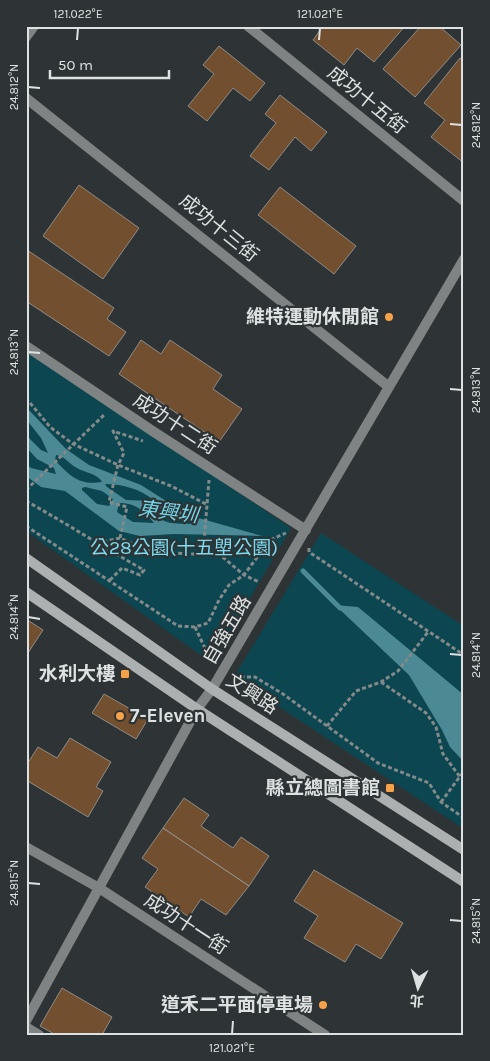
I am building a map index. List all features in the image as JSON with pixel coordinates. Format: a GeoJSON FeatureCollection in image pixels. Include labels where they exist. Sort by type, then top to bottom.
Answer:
{"type":"FeatureCollection","features":[{"type":"Feature","properties":{"kind":"street"},"geometry":{"type":"LineString","coordinates":[[26,37],[34,26]]}},
{"type":"Feature","properties":{"kind":"street","name":"成功十五街"},"geometry":{"type":"LineString","coordinates":[[248,26],[464,201]]}},
{"type":"Feature","properties":{"kind":"street","name":"成功十三街"},"geometry":{"type":"LineString","coordinates":[[26,98],[389,387]]}},
{"type":"Feature","properties":{"kind":"street","name":"自強五路"},"geometry":{"type":"LineString","coordinates":[[26,1021],[197,709],[212,689],[464,259]]}},
{"type":"Feature","properties":{"kind":"street","name":"成功十二街"},"geometry":{"type":"LineString","coordinates":[[26,346],[154,432],[306,530]]}},
{"type":"Feature","properties":{"kind":"street","name":"文興路"},"geometry":{"type":"LineString","coordinates":[[26,558],[212,689],[464,850]]}},
{"type":"Feature","properties":{"kind":"street"},"geometry":{"type":"LineString","coordinates":[[26,592],[197,709],[464,882]]}},
{"type":"Feature","properties":{"kind":"street","name":"成功十一街"},"geometry":{"type":"LineString","coordinates":[[26,847],[99,888],[325,1035]]}},
{"type":"Feature","properties":{"kind":"street"},"geometry":{"type":"LineString","coordinates":[[26,1027],[39,1035]]}},
{"type":"Feature","properties":{"kind":"path"},"geometry":{"type":"LineString","coordinates":[[26,398],[50,427],[73,444],[118,466],[171,486],[206,504]]}},
{"type":"Feature","properties":{"kind":"path"},"geometry":{"type":"LineString","coordinates":[[26,490],[103,418],[112,402]]}},
{"type":"Feature","properties":{"kind":"path"},"geometry":{"type":"LineString","coordinates":[[120,538],[127,507],[109,502],[118,466],[124,453],[113,431],[148,443],[154,432]]}},
{"type":"Feature","properties":{"kind":"path"},"geometry":{"type":"LineString","coordinates":[[203,555],[210,467]]}},
{"type":"Feature","properties":{"kind":"path"},"geometry":{"type":"LineString","coordinates":[[26,501],[144,570],[140,575],[122,568],[109,581]]}},
{"type":"Feature","properties":{"kind":"path"},"geometry":{"type":"LineString","coordinates":[[26,526],[178,626],[195,627],[208,624],[219,600],[229,585],[244,575],[270,540],[290,531],[306,530],[309,552],[464,655]]}},
{"type":"Feature","properties":{"kind":"path"},"geometry":{"type":"LineString","coordinates":[[95,543],[120,538],[146,550],[203,555],[219,554],[244,575],[259,582]]}},
{"type":"Feature","properties":{"kind":"path"},"geometry":{"type":"LineString","coordinates":[[195,627],[212,663]]}},
{"type":"Feature","properties":{"kind":"path"},"geometry":{"type":"LineString","coordinates":[[327,726],[356,691],[381,682],[398,670],[428,632]]}},
{"type":"Feature","properties":{"kind":"path"},"geometry":{"type":"LineString","coordinates":[[234,677],[255,677],[283,694],[378,763],[429,783],[441,802],[464,818]]}},
{"type":"Feature","properties":{"kind":"path"},"geometry":{"type":"LineString","coordinates":[[381,682],[426,713],[436,727],[443,754],[462,778]]}},
{"type":"Feature","properties":{"kind":"path"},"geometry":{"type":"LineString","coordinates":[[441,802],[462,778],[464,771]]}},
{"type":"Feature","properties":{"kind":"green space","name":"公28公園(十五塱公園)"},"geometry":{"type":"Polygon","coordinates":[[[26,350],[291,528],[212,663],[26,531],[26,350]]]}},
{"type":"Feature","properties":{"kind":"green space"},"geometry":{"type":"Polygon","coordinates":[[[321,533],[464,626],[464,829],[234,677],[321,533]]]}},
{"type":"Feature","properties":{"kind":"shaded area"},"geometry":{"type":"Polygon","coordinates":[[[26,407],[66,449],[89,465],[141,485],[188,515],[262,536],[174,534],[140,536],[119,531],[65,491],[41,487],[26,476],[26,464],[31,468],[56,474],[54,468],[37,459],[26,447],[26,435],[41,450],[48,453],[41,438],[26,419],[26,407]],[[56,455],[55,460],[70,475],[81,481],[102,482],[94,475],[77,468],[62,457],[56,455]],[[105,484],[126,500],[154,500],[137,490],[125,486],[105,484]],[[82,488],[97,504],[109,506],[113,499],[102,491],[82,488]],[[119,503],[117,512],[133,522],[154,523],[139,508],[130,504],[119,503]],[[150,507],[150,510],[170,523],[194,524],[197,522],[162,508],[150,507]]]}},
{"type":"Feature","properties":{"kind":"shaded area"},"geometry":{"type":"Polygon","coordinates":[[[335,605],[358,607],[464,695],[464,762],[450,747],[409,675],[335,605]]]}},
{"type":"Feature","properties":{"kind":"building"},"geometry":{"type":"Polygon","coordinates":[[[323,26],[405,26],[374,62],[357,48],[344,65],[313,40],[323,26]]]}},
{"type":"Feature","properties":{"kind":"building"},"geometry":{"type":"Polygon","coordinates":[[[421,26],[439,26],[461,45],[415,97],[383,69],[421,26]]]}},
{"type":"Feature","properties":{"kind":"building"},"geometry":{"type":"Polygon","coordinates":[[[219,46],[265,83],[250,101],[233,88],[207,121],[188,106],[214,74],[203,65],[219,46]]]}},
{"type":"Feature","properties":{"kind":"building"},"geometry":{"type":"Polygon","coordinates":[[[460,58],[464,61],[464,163],[431,137],[445,120],[424,103],[460,58]]]}},
{"type":"Feature","properties":{"kind":"building"},"geometry":{"type":"Polygon","coordinates":[[[280,95],[327,132],[311,151],[295,137],[269,170],[250,156],[276,123],[265,114],[280,95]]]}},
{"type":"Feature","properties":{"kind":"building"},"geometry":{"type":"Polygon","coordinates":[[[79,185],[139,228],[103,279],[43,236],[79,185]]]}},
{"type":"Feature","properties":{"kind":"building"},"geometry":{"type":"Polygon","coordinates":[[[280,187],[356,246],[334,274],[258,215],[280,187]]]}},
{"type":"Feature","properties":{"kind":"building"},"geometry":{"type":"Polygon","coordinates":[[[27,250],[114,308],[107,319],[126,332],[109,356],[26,301],[27,250]]]}},
{"type":"Feature","properties":{"kind":"building"},"geometry":{"type":"Polygon","coordinates":[[[141,340],[161,354],[170,340],[222,375],[213,389],[242,409],[219,442],[119,374],[141,340]]]}},
{"type":"Feature","properties":{"kind":"building"},"geometry":{"type":"Polygon","coordinates":[[[26,619],[43,630],[26,656],[26,619]]]}},
{"type":"Feature","properties":{"kind":"building","name":"7-Eleven"},"geometry":{"type":"Polygon","coordinates":[[[104,694],[148,719],[136,739],[92,713],[104,694]]]}},
{"type":"Feature","properties":{"kind":"building"},"geometry":{"type":"Polygon","coordinates":[[[70,738],[111,762],[96,787],[103,791],[88,817],[26,780],[26,766],[38,747],[57,758],[70,738]]]}},
{"type":"Feature","properties":{"kind":"building"},"geometry":{"type":"Polygon","coordinates":[[[184,798],[209,815],[201,826],[233,848],[241,837],[269,856],[249,886],[163,828],[184,798]]]}},
{"type":"Feature","properties":{"kind":"building"},"geometry":{"type":"Polygon","coordinates":[[[163,828],[249,886],[226,915],[201,899],[189,917],[145,887],[158,869],[142,858],[163,828]]]}},
{"type":"Feature","properties":{"kind":"building"},"geometry":{"type":"Polygon","coordinates":[[[314,870],[403,923],[381,959],[356,944],[345,962],[304,938],[318,916],[294,901],[314,870]]]}},
{"type":"Feature","properties":{"kind":"building"},"geometry":{"type":"Polygon","coordinates":[[[62,988],[112,1017],[102,1035],[56,1035],[40,1026],[62,988]]]}},
{"type":"Feature","properties":{"kind":"waterway","name":"東興圳"},"geometry":{"type":"LineString","coordinates":[[303,571],[340,608]]}},
{"type":"Feature","properties":{"kind":"place","name":"維特運動休閒館"},"geometry":{"type":"Point","coordinates":[389,317]}},
{"type":"Feature","properties":{"kind":"place","name":"水利大樓"},"geometry":{"type":"Point","coordinates":[125,674]}},
{"type":"Feature","properties":{"kind":"place","name":"7-Eleven"},"geometry":{"type":"Point","coordinates":[120,716]}},
{"type":"Feature","properties":{"kind":"place","name":"縣立總圖書館"},"geometry":{"type":"Point","coordinates":[390,788]}},
{"type":"Feature","properties":{"kind":"place","name":"道禾二平面停車場"},"geometry":{"type":"Point","coordinates":[323,1005]}}]}
